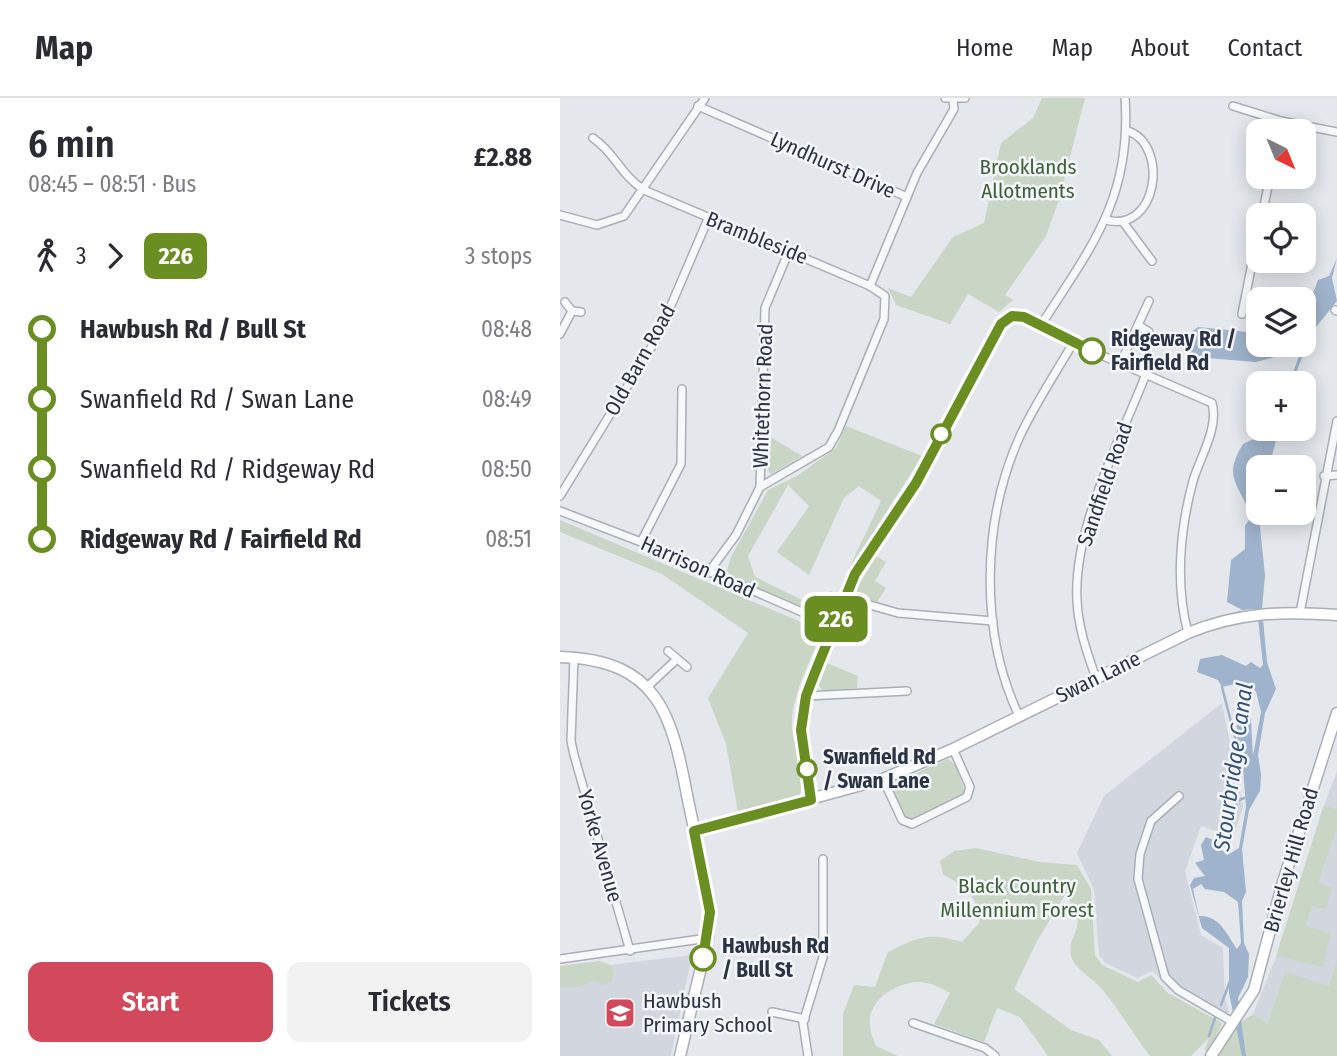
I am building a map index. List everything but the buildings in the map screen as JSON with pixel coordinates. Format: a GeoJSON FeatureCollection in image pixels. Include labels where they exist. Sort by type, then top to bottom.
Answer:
{"type":"FeatureCollection","features":[{"type":"Feature","properties":{"kind":"street"},"geometry":{"type":"LineString","coordinates":[[560,215],[597,225],[624,216],[705,98]]}},
{"type":"Feature","properties":{"kind":"street"},"geometry":{"type":"LineString","coordinates":[[949,99],[965,98]]}},
{"type":"Feature","properties":{"kind":"street"},"geometry":{"type":"LineString","coordinates":[[1041,325],[1106,220],[1124,162],[1128,131],[1125,98]]}},
{"type":"Feature","properties":{"kind":"street","name":"Lyndhurst Drive"},"geometry":{"type":"LineString","coordinates":[[698,106],[906,197],[954,109],[949,99]]}},
{"type":"Feature","properties":{"kind":"street"},"geometry":{"type":"LineString","coordinates":[[1233,106],[1275,119]]}},
{"type":"Feature","properties":{"kind":"street"},"geometry":{"type":"LineString","coordinates":[[1316,128],[1337,132]]}},
{"type":"Feature","properties":{"kind":"street"},"geometry":{"type":"LineString","coordinates":[[1106,220],[1123,222],[1144,206],[1153,183],[1146,148],[1138,136],[1128,131]]}},
{"type":"Feature","properties":{"kind":"street","name":"Brambleside"},"geometry":{"type":"LineString","coordinates":[[593,138],[607,148],[626,177],[644,190],[870,286]]}},
{"type":"Feature","properties":{"kind":"street"},"geometry":{"type":"LineString","coordinates":[[760,487],[829,447],[838,431],[887,311],[885,296],[870,286],[906,197]]}},
{"type":"Feature","properties":{"kind":"street","name":"Old Barn Road"},"geometry":{"type":"LineString","coordinates":[[560,496],[657,338],[708,219]]}},
{"type":"Feature","properties":{"kind":"street"},"geometry":{"type":"LineString","coordinates":[[1123,222],[1152,261]]}},
{"type":"Feature","properties":{"kind":"street","name":"Whitethorn Road"},"geometry":{"type":"LineString","coordinates":[[708,573],[736,535],[760,487],[765,308],[789,251]]}},
{"type":"Feature","properties":{"kind":"street"},"geometry":{"type":"LineString","coordinates":[[1242,314],[1250,273]]}},
{"type":"Feature","properties":{"kind":"street"},"geometry":{"type":"LineString","coordinates":[[1121,362],[1149,300]]}},
{"type":"Feature","properties":{"kind":"street"},"geometry":{"type":"LineString","coordinates":[[565,302],[572,311],[581,312]]}},
{"type":"Feature","properties":{"kind":"street"},"geometry":{"type":"LineString","coordinates":[[560,334],[572,311]]}},
{"type":"Feature","properties":{"kind":"street"},"geometry":{"type":"LineString","coordinates":[[811,800],[801,730],[806,696],[855,574],[916,483],[1001,324],[1017,316],[1041,325],[1073,343],[1189,390],[1212,403],[1214,423],[1193,482],[1182,533],[1181,606],[1188,633]]}},
{"type":"Feature","properties":{"kind":"street"},"geometry":{"type":"LineString","coordinates":[[1138,325],[1149,332]]}},
{"type":"Feature","properties":{"kind":"street"},"geometry":{"type":"LineString","coordinates":[[1019,716],[1010,698],[993,621],[991,567],[998,504],[1019,439],[1073,343]]}},
{"type":"Feature","properties":{"kind":"street","name":"Sandfield Road"},"geometry":{"type":"LineString","coordinates":[[1096,678],[1080,620],[1077,571],[1091,517],[1146,374]]}},
{"type":"Feature","properties":{"kind":"street"},"geometry":{"type":"LineString","coordinates":[[641,542],[681,464],[681,389]]}},
{"type":"Feature","properties":{"kind":"street"},"geometry":{"type":"LineString","coordinates":[[1337,421],[1324,476],[1300,613],[1337,615]]}},
{"type":"Feature","properties":{"kind":"street"},"geometry":{"type":"LineString","coordinates":[[1324,476],[1337,475]]}},
{"type":"Feature","properties":{"kind":"street"},"geometry":{"type":"LineString","coordinates":[[560,478],[570,480]]}},
{"type":"Feature","properties":{"kind":"street","name":"Harrison Road"},"geometry":{"type":"LineString","coordinates":[[560,511],[641,542],[834,626]]}},
{"type":"Feature","properties":{"kind":"street"},"geometry":{"type":"LineString","coordinates":[[845,598],[898,613],[993,621]]}},
{"type":"Feature","properties":{"kind":"street","name":"Swan Lane"},"geometry":{"type":"LineString","coordinates":[[694,831],[883,779],[953,750],[1219,620],[1247,615],[1300,613]]}},
{"type":"Feature","properties":{"kind":"street"},"geometry":{"type":"LineString","coordinates":[[668,651],[687,667]]}},
{"type":"Feature","properties":{"kind":"street"},"geometry":{"type":"LineString","coordinates":[[560,657],[604,662],[632,676],[660,705],[676,737],[710,912],[708,939],[680,1056]]}},
{"type":"Feature","properties":{"kind":"street","name":"Yorke Avenue"},"geometry":{"type":"LineString","coordinates":[[573,657],[573,748],[630,951]]}},
{"type":"Feature","properties":{"kind":"street"},"geometry":{"type":"LineString","coordinates":[[646,688],[677,659]]}},
{"type":"Feature","properties":{"kind":"street"},"geometry":{"type":"LineString","coordinates":[[806,696],[907,691]]}},
{"type":"Feature","properties":{"kind":"street","name":"Brierley Hill Road"},"geometry":{"type":"LineString","coordinates":[[1232,1020],[1247,1006],[1254,990],[1287,870],[1337,713]]}},
{"type":"Feature","properties":{"kind":"street"},"geometry":{"type":"LineString","coordinates":[[883,779],[902,820],[912,824],[967,797],[970,787],[953,750]]}},
{"type":"Feature","properties":{"kind":"street"},"geometry":{"type":"LineString","coordinates":[[1179,796],[1151,821],[1140,854],[1138,879],[1165,977],[1178,990],[1232,1020],[1211,1056]]}},
{"type":"Feature","properties":{"kind":"street"},"geometry":{"type":"LineString","coordinates":[[808,1056],[805,1019],[823,957],[823,859]]}},
{"type":"Feature","properties":{"kind":"street"},"geometry":{"type":"LineString","coordinates":[[560,960],[708,939]]}},
{"type":"Feature","properties":{"kind":"street"},"geometry":{"type":"LineString","coordinates":[[772,1012],[805,1019]]}},
{"type":"Feature","properties":{"kind":"street"},"geometry":{"type":"LineString","coordinates":[[913,1023],[985,1048],[995,1056]]}},
{"type":"Feature","properties":{"kind":"shaded area"},"geometry":{"type":"Polygon","coordinates":[[[1222,703],[1243,807],[1233,837],[1201,826],[1185,871],[1201,935],[1223,948],[1225,998],[1229,1012],[1223,1020],[1169,989],[1153,971],[1137,978],[1105,963],[1099,954],[1094,890],[1077,853],[1104,796],[1222,703]]]}},
{"type":"Feature","properties":{"kind":"shaded area"},"geometry":{"type":"Polygon","coordinates":[[[1337,771],[1337,1056],[1284,1033],[1253,1014],[1290,922],[1320,816],[1337,771]]]}},
{"type":"Feature","properties":{"kind":"shaded area","name":"Hawbush Primary School"},"geometry":{"type":"Polygon","coordinates":[[[692,955],[671,1056],[560,1056],[560,971],[692,955]]]}},
{"type":"Feature","properties":{"kind":"green space","name":"Brooklands Allotments"},"geometry":{"type":"Polygon","coordinates":[[[1042,98],[1085,98],[1059,200],[1046,236],[1005,295],[1013,300],[999,312],[968,294],[950,324],[896,305],[888,288],[911,297],[953,237],[984,223],[1001,143],[1033,118],[1042,98]]]}},
{"type":"Feature","properties":{"kind":"green space"},"geometry":{"type":"Polygon","coordinates":[[[846,426],[922,456],[845,577],[881,501],[859,486],[844,498],[809,575],[777,552],[809,506],[788,485],[748,556],[755,577],[815,606],[830,591],[837,594],[830,612],[823,616],[734,579],[727,571],[731,557],[768,490],[797,476],[836,448],[846,426]]]}},
{"type":"Feature","properties":{"kind":"green space"},"geometry":{"type":"Polygon","coordinates":[[[769,436],[802,456],[771,474],[768,470],[769,436]]]}},
{"type":"Feature","properties":{"kind":"green space"},"geometry":{"type":"Polygon","coordinates":[[[560,520],[815,628],[820,635],[797,693],[792,716],[793,737],[802,781],[799,797],[738,812],[726,744],[708,698],[748,633],[662,574],[560,532],[560,520]]]}},
{"type":"Feature","properties":{"kind":"green space"},"geometry":{"type":"Polygon","coordinates":[[[876,556],[886,562],[875,581],[886,588],[877,602],[859,598],[854,593],[876,556]]]}},
{"type":"Feature","properties":{"kind":"green space"},"geometry":{"type":"Polygon","coordinates":[[[827,663],[858,676],[857,688],[822,691],[819,685],[827,663]]]}},
{"type":"Feature","properties":{"kind":"green space"},"geometry":{"type":"Polygon","coordinates":[[[948,759],[956,766],[965,792],[962,797],[912,821],[906,819],[892,788],[894,783],[948,759]]]}},
{"type":"Feature","properties":{"kind":"green space"},"geometry":{"type":"Polygon","coordinates":[[[1324,805],[1337,810],[1337,828],[1318,883],[1333,888],[1325,909],[1312,906],[1305,926],[1331,933],[1323,967],[1276,956],[1324,805]]]}},
{"type":"Feature","properties":{"kind":"green space","name":"Black Country Millennium Forest"},"geometry":{"type":"Polygon","coordinates":[[[976,848],[1040,862],[1077,865],[1091,889],[1095,955],[1102,965],[1138,982],[1151,975],[1168,993],[1222,1023],[1207,1056],[1205,1049],[1209,1038],[1191,1056],[1150,1056],[1110,999],[1072,959],[1071,943],[1078,924],[1073,906],[1065,895],[1037,941],[1014,989],[1071,1030],[1099,1040],[1112,1056],[1048,1056],[1020,1017],[997,1008],[984,1042],[934,1024],[950,993],[919,982],[902,985],[885,994],[878,1000],[870,1016],[876,1046],[898,1056],[843,1056],[843,1014],[854,985],[875,987],[888,952],[924,938],[940,937],[962,942],[979,923],[981,912],[967,889],[943,874],[940,861],[954,851],[976,848]]]}},
{"type":"Feature","properties":{"kind":"green space"},"geometry":{"type":"Polygon","coordinates":[[[600,961],[610,965],[614,973],[611,982],[602,985],[593,981],[578,987],[560,987],[560,966],[600,961]]]}},
{"type":"Feature","properties":{"kind":"green space"},"geometry":{"type":"Polygon","coordinates":[[[1337,961],[1337,1056],[1219,1056],[1235,1026],[1253,1014],[1268,1023],[1285,972],[1329,986],[1337,961]]]}},
{"type":"Feature","properties":{"kind":"water"},"geometry":{"type":"Polygon","coordinates":[[[1337,258],[1332,278],[1337,301],[1316,327],[1315,287],[1318,280],[1329,276],[1337,258]]]}},
{"type":"Feature","properties":{"kind":"water"},"geometry":{"type":"Polygon","coordinates":[[[1198,327],[1246,332],[1246,357],[1274,357],[1256,362],[1194,357],[1189,354],[1190,333],[1198,327]]]}},
{"type":"Feature","properties":{"kind":"water"},"geometry":{"type":"Polygon","coordinates":[[[1299,357],[1302,357],[1297,371],[1294,371],[1299,357]]]}},
{"type":"Feature","properties":{"kind":"water"},"geometry":{"type":"Polygon","coordinates":[[[1249,441],[1276,441],[1272,455],[1246,455],[1246,504],[1233,474],[1243,444],[1249,441]]]}},
{"type":"Feature","properties":{"kind":"water"},"geometry":{"type":"Polygon","coordinates":[[[1260,525],[1265,575],[1262,609],[1267,662],[1276,689],[1265,713],[1258,755],[1260,791],[1249,810],[1242,849],[1246,892],[1242,901],[1244,943],[1249,954],[1248,977],[1238,998],[1246,1056],[1242,1056],[1229,993],[1229,948],[1202,928],[1190,885],[1194,878],[1205,876],[1195,863],[1204,860],[1201,845],[1206,837],[1218,842],[1216,847],[1229,854],[1239,848],[1246,807],[1243,768],[1238,758],[1236,705],[1250,704],[1253,756],[1261,712],[1256,691],[1235,684],[1222,687],[1218,680],[1197,672],[1200,659],[1222,655],[1246,666],[1251,662],[1260,668],[1263,665],[1257,609],[1242,610],[1227,602],[1231,560],[1245,549],[1245,526],[1260,525]],[[1201,884],[1193,889],[1199,916],[1218,922],[1237,949],[1241,943],[1238,902],[1224,892],[1205,889],[1201,884]]]}},
{"type":"Feature","properties":{"kind":"waterway","name":"Stourbridge Canal"},"geometry":{"type":"LineString","coordinates":[[1222,687],[1239,753]]}},
{"type":"Feature","properties":{"kind":"waterway","name":"Stourbridge Canal"},"geometry":{"type":"LineString","coordinates":[[1218,842],[1231,833],[1237,801],[1244,798]]}},
{"type":"Feature","properties":{"kind":"waterway"},"geometry":{"type":"LineString","coordinates":[[1221,1005],[1230,981]]}},
{"type":"Feature","properties":{"kind":"waterway"},"geometry":{"type":"LineString","coordinates":[[1209,1036],[1215,1018]]}},
{"type":"Feature","properties":{"kind":"bus line","name":"226"},"geometry":{"type":"LineString","coordinates":[[703,958],[710,912],[694,831],[811,800],[801,721],[814,675],[855,574],[916,483],[1001,324],[1012,316],[1024,317],[1092,351]]}},
{"type":"Feature","properties":{"kind":"place","name":"Ridgeway Rd / Fairfield Rd"},"geometry":{"type":"Point","coordinates":[1092,351]}},
{"type":"Feature","properties":{"kind":"place","name":"Swanfield Rd / Swan Lane"},"geometry":{"type":"Point","coordinates":[807,769]}},
{"type":"Feature","properties":{"kind":"place","name":"Hawbush Rd / Bull St"},"geometry":{"type":"Point","coordinates":[703,958]}},
{"type":"Feature","properties":{"kind":"place","name":"Hawbush Primary School"},"geometry":{"type":"Point","coordinates":[620,1013]}}]}
